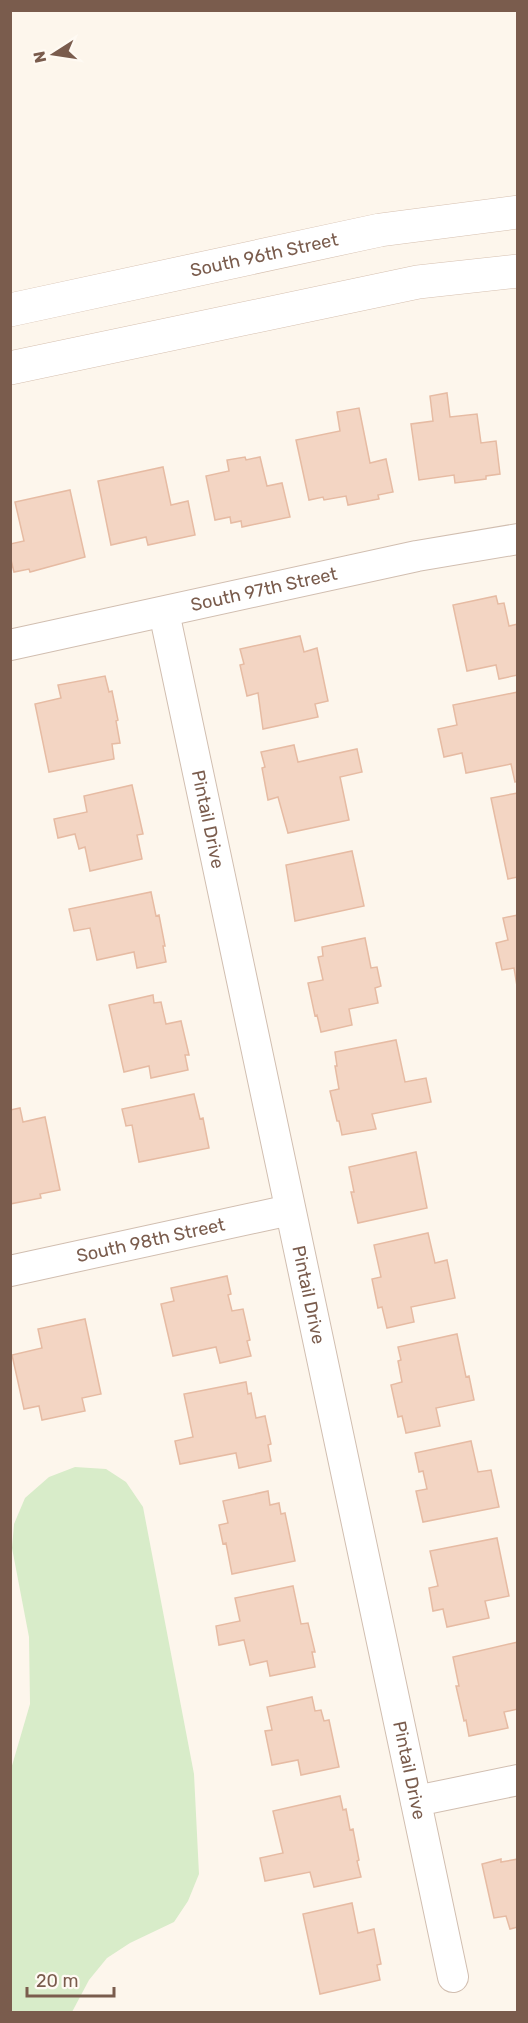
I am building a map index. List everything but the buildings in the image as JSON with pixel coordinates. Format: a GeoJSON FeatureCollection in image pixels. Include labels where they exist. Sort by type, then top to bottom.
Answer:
{"type":"FeatureCollection","features":[{"type":"Feature","properties":{"kind":"main road","name":"South 96th Street"},"geometry":{"type":"LineString","coordinates":[[10,310],[380,230],[518,212]]}},
{"type":"Feature","properties":{"kind":"main road"},"geometry":{"type":"LineString","coordinates":[[10,368],[418,282],[518,270]]}},
{"type":"Feature","properties":{"kind":"street","name":"South 97th Street"},"geometry":{"type":"LineString","coordinates":[[10,645],[417,556],[518,539]]}},
{"type":"Feature","properties":{"kind":"street","name":"Pintail Drive"},"geometry":{"type":"LineString","coordinates":[[164,612],[453,1977]]}},
{"type":"Feature","properties":{"kind":"street","name":"South 98th Street"},"geometry":{"type":"LineString","coordinates":[[10,1271],[290,1210]]}},
{"type":"Feature","properties":{"kind":"street"},"geometry":{"type":"LineString","coordinates":[[416,1801],[518,1780]]}},
{"type":"Feature","properties":{"kind":"green space"},"geometry":{"type":"Polygon","coordinates":[[[75,1467],[106,1469],[126,1482],[143,1507],[194,1774],[199,1874],[188,1901],[174,1922],[130,1943],[107,1958],[89,1980],[72,2012],[11,2012],[11,1769],[30,1704],[29,1637],[12,1548],[14,1524],[25,1498],[49,1477],[75,1467]]]}}]}
